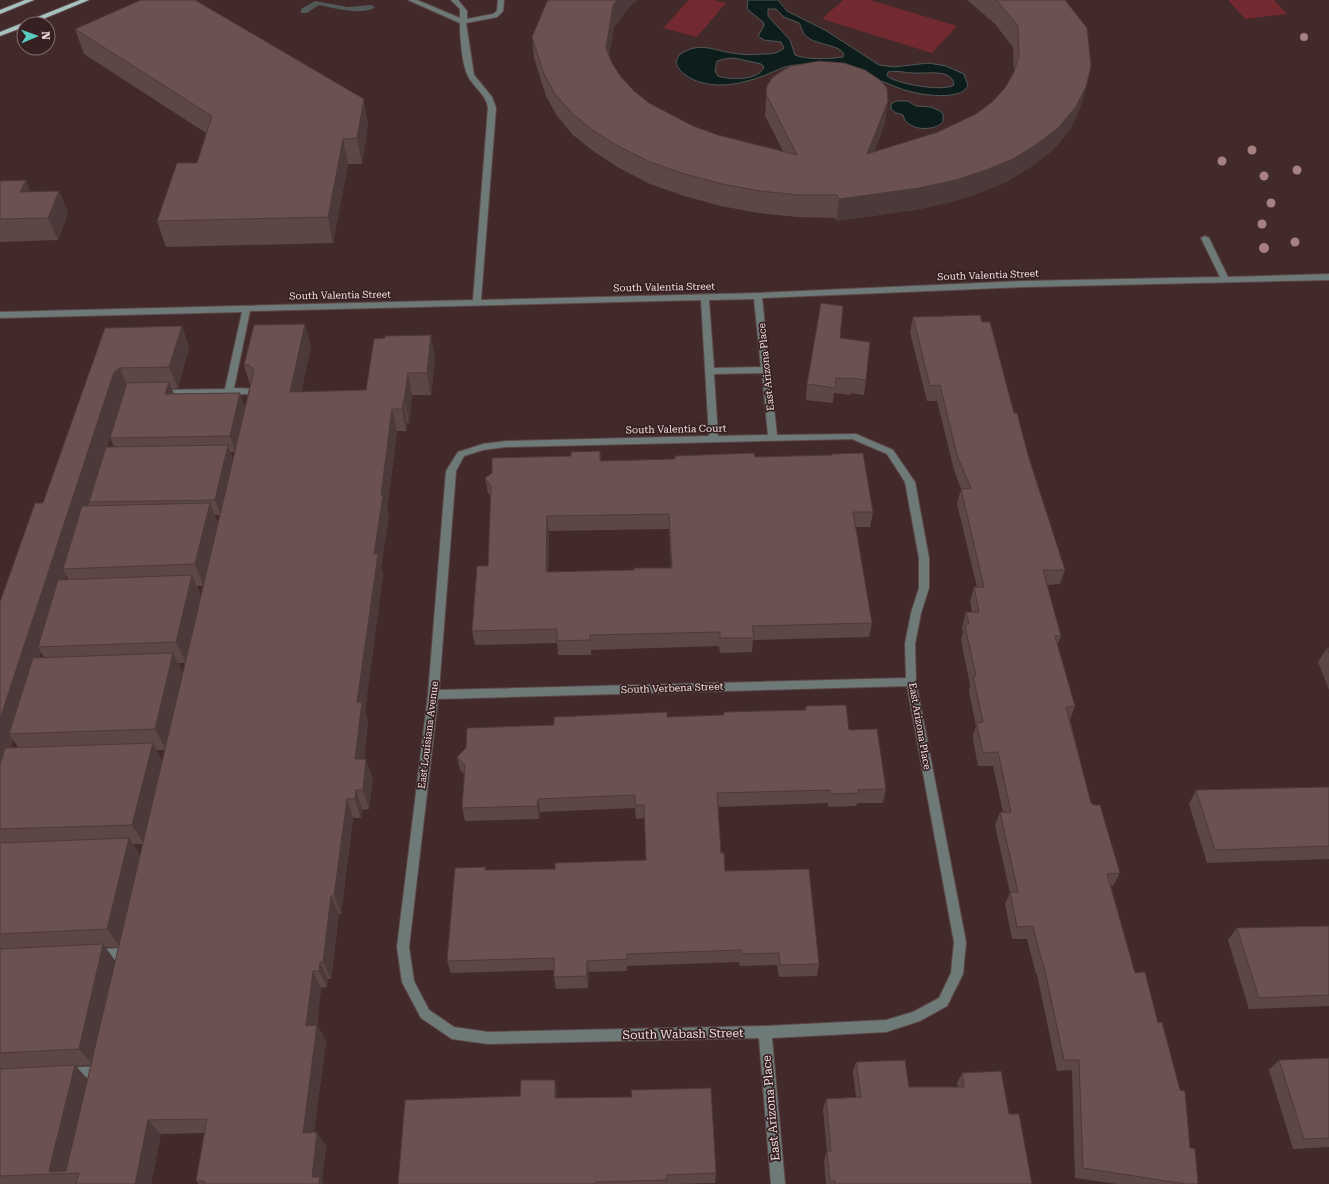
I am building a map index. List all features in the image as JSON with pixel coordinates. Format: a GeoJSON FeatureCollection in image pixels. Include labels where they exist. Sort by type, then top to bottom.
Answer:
{"type":"FeatureCollection","features":[{"type":"Feature","properties":{"kind":"main road"},"geometry":{"type":"LineString","coordinates":[[0,12],[31,0]]}},
{"type":"Feature","properties":{"kind":"main road"},"geometry":{"type":"LineString","coordinates":[[45,16],[86,0]]}},
{"type":"Feature","properties":{"kind":"main road"},"geometry":{"type":"LineString","coordinates":[[0,34],[16,28]]}},
{"type":"Feature","properties":{"kind":"street"},"geometry":{"type":"LineString","coordinates":[[411,0],[463,22],[495,16],[500,11],[501,0]]}},
{"type":"Feature","properties":{"kind":"street"},"geometry":{"type":"LineString","coordinates":[[454,0],[460,4],[464,12],[463,22],[470,74],[475,83],[492,103],[477,302]]}},
{"type":"Feature","properties":{"kind":"street"},"geometry":{"type":"LineString","coordinates":[[1205,238],[1225,279]]}},
{"type":"Feature","properties":{"kind":"street","name":"South Valentia Street"},"geometry":{"type":"LineString","coordinates":[[0,315],[758,296],[1024,284],[1329,278]]}},
{"type":"Feature","properties":{"kind":"street","name":"East Arizona Place"},"geometry":{"type":"LineString","coordinates":[[758,296],[773,438]]}},
{"type":"Feature","properties":{"kind":"street"},"geometry":{"type":"LineString","coordinates":[[706,297],[714,439]]}},
{"type":"Feature","properties":{"kind":"street"},"geometry":{"type":"LineString","coordinates":[[229,391],[247,308]]}},
{"type":"Feature","properties":{"kind":"street"},"geometry":{"type":"LineString","coordinates":[[710,371],[766,370]]}},
{"type":"Feature","properties":{"kind":"street"},"geometry":{"type":"LineString","coordinates":[[152,394],[255,391],[252,405]]}},
{"type":"Feature","properties":{"kind":"street","name":"South Valentia Court"},"geometry":{"type":"LineString","coordinates":[[461,454],[483,447],[506,444],[853,436],[890,452]]}},
{"type":"Feature","properties":{"kind":"street","name":"East Arizona Place"},"geometry":{"type":"LineString","coordinates":[[890,452],[910,482],[924,558],[924,588],[916,613],[910,644],[911,682],[960,942],[957,974],[943,1002]]}},
{"type":"Feature","properties":{"kind":"street","name":"East Louisiana Avenue"},"geometry":{"type":"LineString","coordinates":[[425,1014],[408,982],[403,947],[433,695],[451,471],[461,454]]}},
{"type":"Feature","properties":{"kind":"street","name":"South Verbena Street"},"geometry":{"type":"LineString","coordinates":[[433,695],[911,682]]}},
{"type":"Feature","properties":{"kind":"street"},"geometry":{"type":"LineString","coordinates":[[86,956],[126,954]]}},
{"type":"Feature","properties":{"kind":"street","name":"South Wabash Street"},"geometry":{"type":"LineString","coordinates":[[425,1014],[452,1033],[488,1038],[765,1032],[886,1026],[916,1017],[943,1002]]}},
{"type":"Feature","properties":{"kind":"street","name":"East Arizona Place"},"geometry":{"type":"LineString","coordinates":[[765,1032],[778,1184]]}},
{"type":"Feature","properties":{"kind":"street"},"geometry":{"type":"LineString","coordinates":[[53,1074],[98,1076],[102,1058]]}},
{"type":"Feature","properties":{"kind":"shaded area"},"geometry":{"type":"Polygon","coordinates":[[[689,0],[713,0],[726,3],[697,37],[663,28],[689,0]]]}},
{"type":"Feature","properties":{"kind":"shaded area"},"geometry":{"type":"Polygon","coordinates":[[[748,0],[778,0],[787,11],[825,30],[879,65],[894,67],[928,63],[946,66],[964,74],[968,86],[964,91],[957,94],[940,96],[914,93],[877,80],[828,69],[801,65],[786,67],[746,81],[728,85],[719,85],[692,79],[680,70],[676,62],[679,55],[693,48],[699,47],[736,54],[752,55],[774,53],[784,48],[781,42],[764,40],[758,36],[764,26],[763,22],[747,9],[748,0]],[[768,9],[768,16],[790,40],[795,55],[800,57],[825,59],[843,57],[844,54],[841,50],[808,38],[804,34],[799,23],[784,17],[776,9],[768,9]],[[734,58],[717,61],[715,71],[718,76],[736,79],[750,77],[761,72],[764,67],[761,64],[734,58]],[[891,71],[888,72],[887,76],[900,82],[920,86],[940,88],[954,85],[949,76],[938,73],[891,71]]]}},
{"type":"Feature","properties":{"kind":"shaded area"},"geometry":{"type":"Polygon","coordinates":[[[843,0],[870,0],[957,26],[932,53],[822,19],[843,0]]]}},
{"type":"Feature","properties":{"kind":"shaded area"},"geometry":{"type":"Polygon","coordinates":[[[1228,0],[1274,0],[1287,14],[1245,19],[1228,0]]]}},
{"type":"Feature","properties":{"kind":"shaded area"},"geometry":{"type":"Polygon","coordinates":[[[896,101],[908,101],[916,106],[931,107],[940,111],[943,114],[943,122],[933,127],[915,127],[905,120],[903,115],[896,113],[891,109],[891,104],[896,101]]]}},
{"type":"Feature","properties":{"kind":"building"},"geometry":{"type":"Polygon","coordinates":[[[141,0],[195,0],[364,99],[357,138],[343,139],[328,217],[157,221],[177,163],[197,163],[212,116],[75,29],[141,0]]]}},
{"type":"Feature","properties":{"kind":"building"},"geometry":{"type":"Polygon","coordinates":[[[548,0],[617,0],[613,5],[606,48],[612,63],[621,77],[634,91],[649,103],[693,126],[718,135],[797,155],[766,94],[767,86],[772,78],[791,66],[819,61],[844,63],[865,70],[880,80],[887,88],[888,101],[867,154],[938,132],[976,114],[992,102],[1005,88],[1014,72],[1019,56],[1018,26],[996,0],[1065,0],[1087,28],[1091,66],[1086,87],[1075,108],[1058,128],[1037,144],[1013,159],[986,170],[956,180],[919,188],[839,199],[837,195],[799,195],[760,191],[722,184],[685,174],[650,162],[618,146],[592,130],[572,113],[555,94],[544,74],[532,37],[548,0]]]}},
{"type":"Feature","properties":{"kind":"building"},"geometry":{"type":"Polygon","coordinates":[[[26,180],[20,192],[59,191],[48,218],[0,219],[0,181],[26,180]]]}},
{"type":"Feature","properties":{"kind":"building"},"geometry":{"type":"Polygon","coordinates":[[[821,303],[843,306],[840,338],[870,342],[866,380],[836,378],[835,388],[807,384],[821,303]]]}},
{"type":"Feature","properties":{"kind":"building"},"geometry":{"type":"Polygon","coordinates":[[[980,315],[982,322],[990,322],[1014,413],[1017,413],[1028,455],[1065,570],[1043,570],[1061,636],[1055,636],[1075,706],[1066,707],[1091,803],[1093,805],[1100,805],[1120,873],[1107,874],[1135,973],[1145,972],[1158,1023],[1162,1022],[1180,1090],[1185,1091],[1190,1148],[1195,1149],[1198,1184],[1186,1184],[1083,1168],[1079,1060],[1064,1060],[1043,962],[1033,926],[1017,927],[1010,892],[1018,892],[1000,812],[1011,812],[998,752],[983,753],[977,723],[983,722],[973,676],[976,676],[965,626],[969,623],[966,612],[979,612],[974,587],[984,587],[961,489],[971,488],[957,455],[940,385],[930,386],[913,317],[980,315]]]}},
{"type":"Feature","properties":{"kind":"building"},"geometry":{"type":"Polygon","coordinates":[[[305,324],[290,392],[366,390],[374,339],[385,338],[385,336],[431,335],[427,373],[408,373],[402,409],[392,409],[381,495],[383,495],[374,554],[378,554],[357,702],[362,702],[355,759],[366,759],[363,790],[356,790],[355,799],[347,799],[334,896],[331,896],[323,962],[320,962],[319,971],[313,971],[306,1026],[317,1025],[303,1133],[317,1132],[312,1177],[320,1177],[319,1184],[204,1184],[204,1181],[196,1181],[207,1119],[148,1120],[135,1184],[76,1184],[79,1173],[0,1176],[0,1069],[75,1065],[49,1170],[50,1172],[66,1171],[254,370],[249,365],[244,365],[254,325],[305,324]]]}},
{"type":"Feature","properties":{"kind":"building"},"geometry":{"type":"Polygon","coordinates":[[[182,326],[169,367],[120,368],[114,372],[0,719],[0,602],[35,503],[43,503],[105,328],[182,326]]]}},
{"type":"Feature","properties":{"kind":"building"},"geometry":{"type":"Polygon","coordinates":[[[169,382],[165,394],[240,393],[230,436],[110,438],[127,383],[169,382]]]}},
{"type":"Feature","properties":{"kind":"building"},"geometry":{"type":"Polygon","coordinates":[[[228,445],[215,500],[89,502],[106,447],[228,445]]]}},
{"type":"Feature","properties":{"kind":"building"},"geometry":{"type":"Polygon","coordinates":[[[600,451],[600,461],[675,459],[675,456],[754,453],[755,457],[863,453],[873,512],[853,512],[872,623],[752,626],[754,638],[720,638],[720,632],[590,635],[590,640],[557,641],[557,629],[472,631],[477,566],[488,566],[491,486],[485,478],[492,473],[492,458],[571,456],[571,452],[600,451]],[[669,514],[547,516],[546,572],[634,570],[634,568],[672,568],[669,514]]]}},
{"type":"Feature","properties":{"kind":"building"},"geometry":{"type":"Polygon","coordinates":[[[210,503],[195,564],[63,569],[82,506],[210,503]]]}},
{"type":"Feature","properties":{"kind":"building"},"geometry":{"type":"Polygon","coordinates":[[[192,575],[176,642],[38,647],[58,580],[192,575]]]}},
{"type":"Feature","properties":{"kind":"building"},"geometry":{"type":"Polygon","coordinates":[[[173,653],[155,729],[9,734],[33,658],[173,653]]]}},
{"type":"Feature","properties":{"kind":"building"},"geometry":{"type":"Polygon","coordinates":[[[846,705],[849,730],[877,729],[886,789],[858,790],[859,793],[831,794],[830,790],[717,793],[721,853],[724,853],[725,871],[809,869],[819,964],[780,965],[779,953],[741,954],[741,950],[627,954],[627,959],[587,961],[587,976],[554,977],[554,958],[447,961],[455,868],[486,867],[485,870],[555,869],[555,863],[646,860],[644,805],[635,805],[635,795],[538,799],[537,806],[462,808],[465,765],[457,757],[466,748],[467,728],[554,725],[554,717],[667,712],[667,717],[724,715],[724,712],[806,710],[806,706],[846,705]]]}},
{"type":"Feature","properties":{"kind":"building"},"geometry":{"type":"Polygon","coordinates":[[[153,743],[132,825],[0,829],[0,765],[5,748],[153,743]]]}},
{"type":"Feature","properties":{"kind":"building"},"geometry":{"type":"Polygon","coordinates":[[[1329,787],[1329,846],[1215,850],[1196,790],[1329,787]]]}},
{"type":"Feature","properties":{"kind":"building"},"geometry":{"type":"Polygon","coordinates":[[[129,838],[107,929],[0,934],[0,843],[129,838]]]}},
{"type":"Feature","properties":{"kind":"building"},"geometry":{"type":"Polygon","coordinates":[[[1329,926],[1329,995],[1259,998],[1237,928],[1329,926]]]}},
{"type":"Feature","properties":{"kind":"building"},"geometry":{"type":"Polygon","coordinates":[[[103,944],[79,1049],[0,1053],[0,949],[103,944]]]}},
{"type":"Feature","properties":{"kind":"building"},"geometry":{"type":"Polygon","coordinates":[[[1329,1058],[1329,1138],[1304,1139],[1279,1060],[1329,1058]]]}},
{"type":"Feature","properties":{"kind":"building"},"geometry":{"type":"Polygon","coordinates":[[[905,1060],[909,1087],[964,1087],[962,1073],[1001,1071],[1009,1114],[1019,1114],[1032,1184],[835,1184],[835,1181],[830,1181],[827,1151],[831,1151],[826,1099],[861,1097],[856,1062],[905,1060]]]}},
{"type":"Feature","properties":{"kind":"building"},"geometry":{"type":"Polygon","coordinates":[[[521,1080],[555,1080],[555,1098],[632,1097],[631,1090],[711,1088],[716,1173],[667,1175],[667,1180],[596,1182],[596,1184],[398,1184],[405,1100],[520,1096],[521,1080]]]}},
{"type":"Feature","properties":{"kind":"waterway"},"geometry":{"type":"LineString","coordinates":[[304,11],[318,3],[348,9],[371,7]]}}]}
